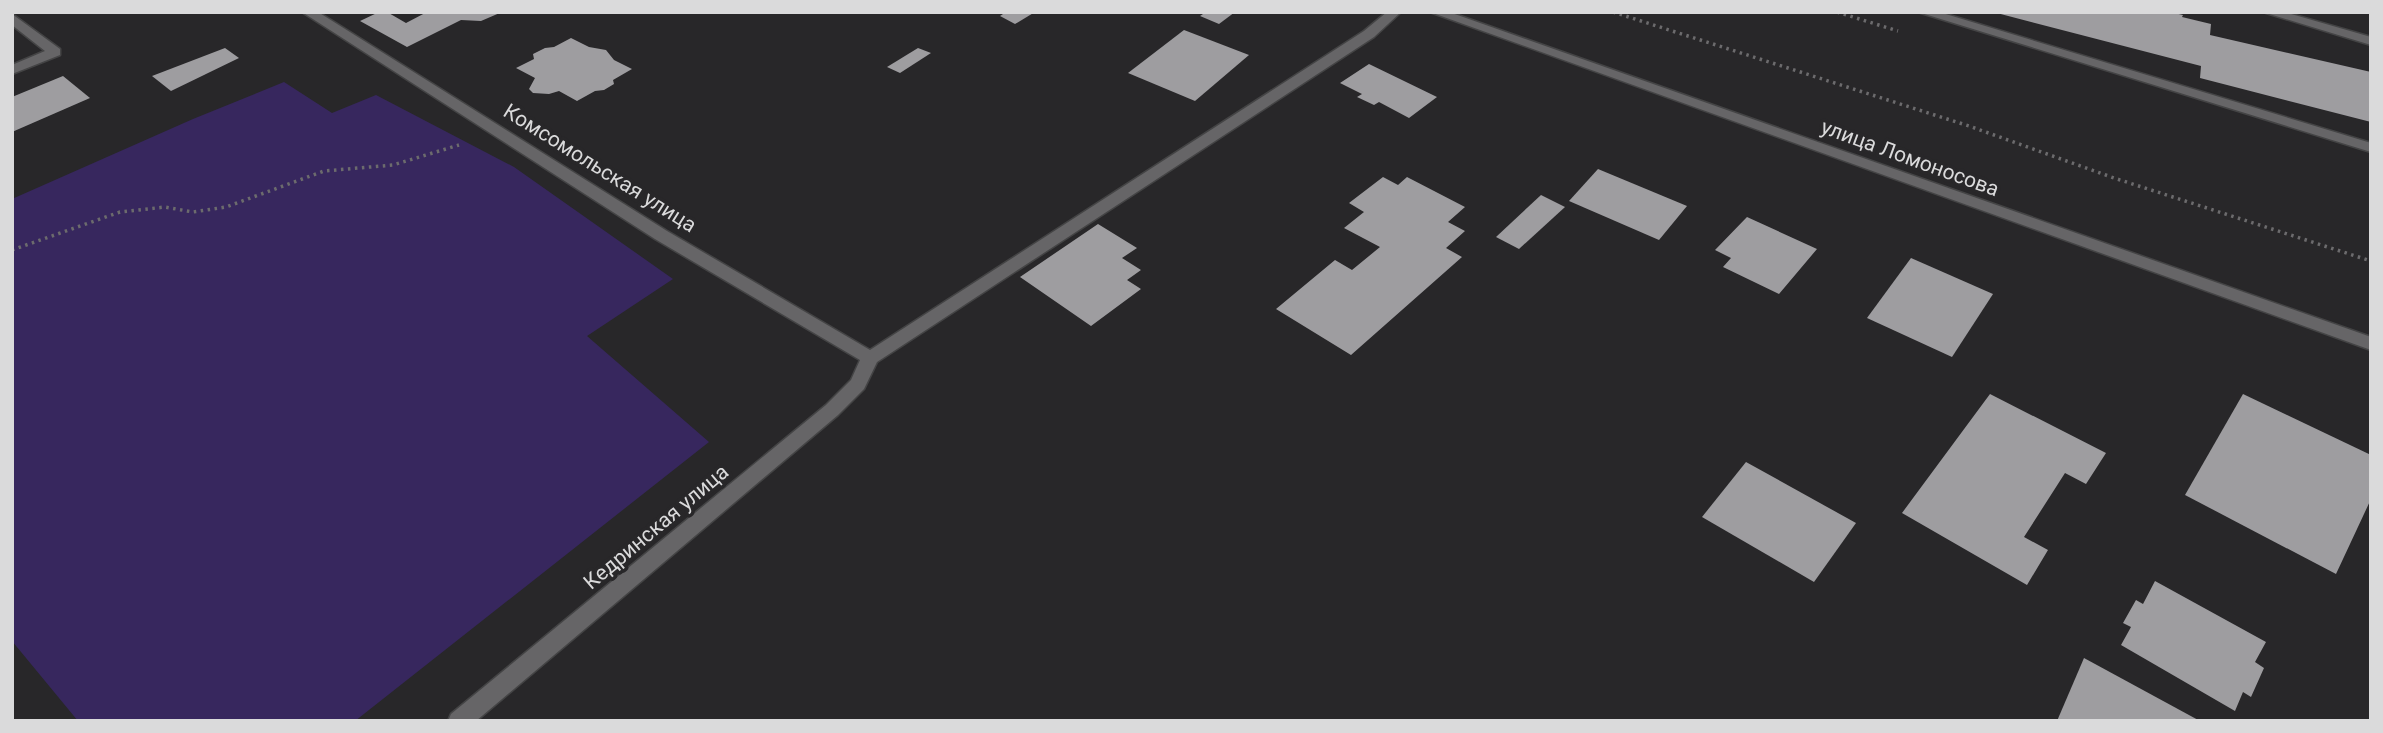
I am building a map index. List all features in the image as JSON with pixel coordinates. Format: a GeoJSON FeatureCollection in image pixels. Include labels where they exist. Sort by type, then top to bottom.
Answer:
{"type":"FeatureCollection","features":[{"type":"Feature","properties":{"kind":"street","name":"Комсомольская улица"},"geometry":{"type":"LineString","coordinates":[[308,12],[661,235],[870,358]]}},
{"type":"Feature","properties":{"kind":"street"},"geometry":{"type":"LineString","coordinates":[[870,358],[1369,34],[1395,12]]}},
{"type":"Feature","properties":{"kind":"street","name":"улица Ломоносова"},"geometry":{"type":"LineString","coordinates":[[1436,12],[2371,344]]}},
{"type":"Feature","properties":{"kind":"street"},"geometry":{"type":"LineString","coordinates":[[1924,12],[2371,148]]}},
{"type":"Feature","properties":{"kind":"street"},"geometry":{"type":"LineString","coordinates":[[2269,12],[2371,41]]}},
{"type":"Feature","properties":{"kind":"street"},"geometry":{"type":"LineString","coordinates":[[12,18],[55,52],[12,71]]}},
{"type":"Feature","properties":{"kind":"street","name":"Кедринская улица"},"geometry":{"type":"LineString","coordinates":[[458,721],[832,410],[858,384],[870,358]]}},
{"type":"Feature","properties":{"kind":"path"},"geometry":{"type":"LineString","coordinates":[[1613,12],[1969,126],[2114,178],[2371,261]]}},
{"type":"Feature","properties":{"kind":"path"},"geometry":{"type":"LineString","coordinates":[[12,250],[120,212],[165,207],[193,212],[226,207],[324,171],[393,165],[499,131]]}},
{"type":"Feature","properties":{"kind":"shaded area"},"geometry":{"type":"Polygon","coordinates":[[[284,82],[332,113],[376,95],[514,167],[673,279],[587,336],[709,442],[355,721],[78,721],[12,641],[12,199],[284,82]]]}},
{"type":"Feature","properties":{"kind":"building"},"geometry":{"type":"Polygon","coordinates":[[[379,12],[387,12],[406,23],[427,12],[502,12],[481,21],[461,20],[407,47],[360,21],[379,12]]]}},
{"type":"Feature","properties":{"kind":"building"},"geometry":{"type":"Polygon","coordinates":[[[1006,12],[1035,12],[1015,24],[1000,16],[1006,12]]]}},
{"type":"Feature","properties":{"kind":"building"},"geometry":{"type":"Polygon","coordinates":[[[1206,12],[1235,12],[1219,24],[1200,16],[1206,12]]]}},
{"type":"Feature","properties":{"kind":"building"},"geometry":{"type":"Polygon","coordinates":[[[1993,12],[2170,12],[2183,15],[2182,17],[2211,24],[2210,35],[2371,72],[2371,122],[2200,78],[2201,66],[1993,12]]]}},
{"type":"Feature","properties":{"kind":"building"},"geometry":{"type":"Polygon","coordinates":[[[1184,30],[1249,55],[1195,101],[1128,73],[1184,30]]]}},
{"type":"Feature","properties":{"kind":"building"},"geometry":{"type":"Polygon","coordinates":[[[571,38],[589,47],[606,50],[614,60],[632,69],[613,80],[614,84],[604,90],[595,91],[577,101],[559,91],[549,94],[533,93],[529,89],[535,78],[516,68],[534,59],[533,54],[571,38]]]}},
{"type":"Feature","properties":{"kind":"building"},"geometry":{"type":"Polygon","coordinates":[[[225,48],[239,58],[171,91],[152,76],[225,48]]]}},
{"type":"Feature","properties":{"kind":"building"},"geometry":{"type":"Polygon","coordinates":[[[918,48],[931,53],[900,73],[887,67],[918,48]]]}},
{"type":"Feature","properties":{"kind":"building"},"geometry":{"type":"Polygon","coordinates":[[[1369,64],[1437,97],[1409,118],[1379,102],[1374,105],[1357,97],[1362,94],[1340,83],[1369,64]]]}},
{"type":"Feature","properties":{"kind":"building"},"geometry":{"type":"Polygon","coordinates":[[[63,76],[90,98],[12,132],[12,97],[63,76]]]}},
{"type":"Feature","properties":{"kind":"building"},"geometry":{"type":"Polygon","coordinates":[[[1598,169],[1687,206],[1659,240],[1569,201],[1598,169]]]}},
{"type":"Feature","properties":{"kind":"building"},"geometry":{"type":"Polygon","coordinates":[[[1383,177],[1398,185],[1407,177],[1465,207],[1448,222],[1465,231],[1446,248],[1462,257],[1351,355],[1276,309],[1335,260],[1352,270],[1380,247],[1344,228],[1364,212],[1349,203],[1383,177]]]}},
{"type":"Feature","properties":{"kind":"building"},"geometry":{"type":"Polygon","coordinates":[[[1541,195],[1565,207],[1519,249],[1496,237],[1541,195]]]}},
{"type":"Feature","properties":{"kind":"building"},"geometry":{"type":"Polygon","coordinates":[[[1747,217],[1817,249],[1779,294],[1723,267],[1731,258],[1715,250],[1747,217]]]}},
{"type":"Feature","properties":{"kind":"building"},"geometry":{"type":"Polygon","coordinates":[[[1098,224],[1137,248],[1122,258],[1141,270],[1127,280],[1141,289],[1091,326],[1020,277],[1098,224]]]}},
{"type":"Feature","properties":{"kind":"building"},"geometry":{"type":"Polygon","coordinates":[[[1911,258],[1993,294],[1952,357],[1867,318],[1911,258]]]}},
{"type":"Feature","properties":{"kind":"building"},"geometry":{"type":"Polygon","coordinates":[[[1990,394],[2106,453],[2086,484],[2065,473],[2024,537],[2048,550],[2027,585],[1902,513],[1990,394]]]}},
{"type":"Feature","properties":{"kind":"building"},"geometry":{"type":"Polygon","coordinates":[[[2243,394],[2371,455],[2371,499],[2336,574],[2185,495],[2243,394]]]}},
{"type":"Feature","properties":{"kind":"building"},"geometry":{"type":"Polygon","coordinates":[[[1746,462],[1856,523],[1814,582],[1702,517],[1746,462]]]}},
{"type":"Feature","properties":{"kind":"building"},"geometry":{"type":"Polygon","coordinates":[[[2155,581],[2266,642],[2255,662],[2264,668],[2251,697],[2243,692],[2235,711],[2121,645],[2131,627],[2123,623],[2136,600],[2143,604],[2155,581]]]}},
{"type":"Feature","properties":{"kind":"building"},"geometry":{"type":"Polygon","coordinates":[[[2084,658],[2200,721],[2057,721],[2084,658]]]}}]}
